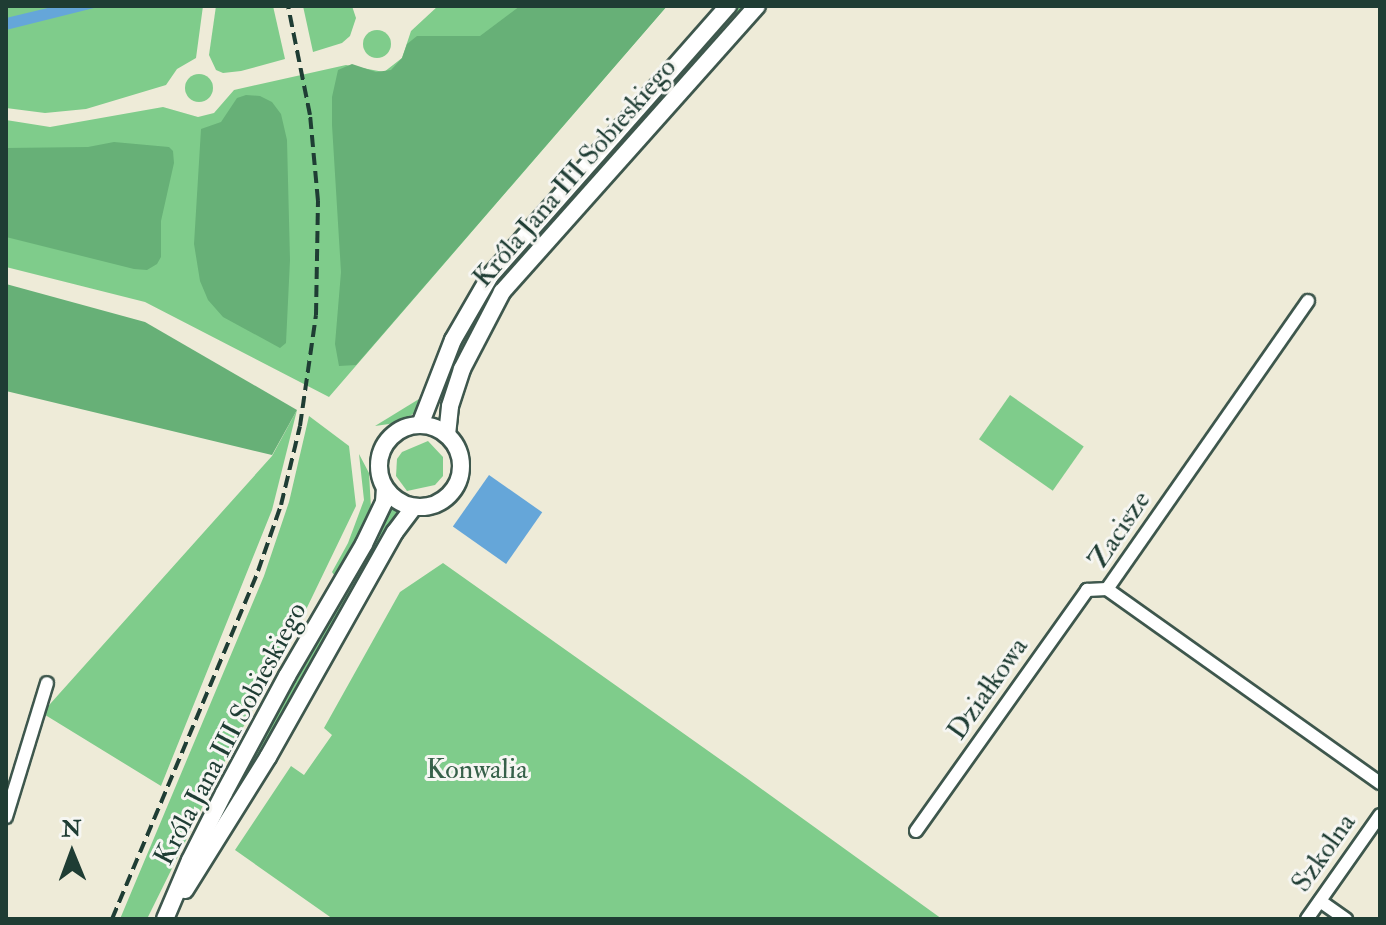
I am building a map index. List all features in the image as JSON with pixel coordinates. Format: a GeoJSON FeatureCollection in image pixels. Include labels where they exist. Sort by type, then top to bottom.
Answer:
{"type":"FeatureCollection","features":[{"type":"Feature","properties":{"kind":"main road","name":"Króla Jana III Sobieskiego"},"geometry":{"type":"LineString","coordinates":[[420,425],[453,340],[490,276],[728,6]]}},
{"type":"Feature","properties":{"kind":"main road","name":"Króla Jana III Sobieskiego"},"geometry":{"type":"LineString","coordinates":[[447,435],[450,406],[462,369],[502,292],[757,6]]}},
{"type":"Feature","properties":{"kind":"main road"},"geometry":{"type":"LineString","coordinates":[[420,425],[447,435],[460,454],[458,483],[437,504],[414,507],[396,499],[385,489],[379,468],[384,446],[401,430],[420,425]]}},
{"type":"Feature","properties":{"kind":"main road","name":"Króla Jana III Sobieskiego"},"geometry":{"type":"LineString","coordinates":[[166,919],[190,860],[231,779],[364,544],[384,502],[385,489]]}},
{"type":"Feature","properties":{"kind":"main road","name":"Króla Jana III Sobieskiego"},"geometry":{"type":"LineString","coordinates":[[166,919],[268,757],[395,532],[414,507]]}},
{"type":"Feature","properties":{"kind":"street","name":"Zacisze"},"geometry":{"type":"LineString","coordinates":[[1308,301],[1107,589],[1380,783]]}},
{"type":"Feature","properties":{"kind":"street","name":"Działkowa"},"geometry":{"type":"LineString","coordinates":[[916,831],[1087,590],[1107,589]]}},
{"type":"Feature","properties":{"kind":"street"},"geometry":{"type":"LineString","coordinates":[[6,817],[47,683]]}},
{"type":"Feature","properties":{"kind":"street","name":"Szkolna"},"geometry":{"type":"LineString","coordinates":[[1307,919],[1380,815]]}},
{"type":"Feature","properties":{"kind":"street"},"geometry":{"type":"LineString","coordinates":[[1320,901],[1346,919]]}},
{"type":"Feature","properties":{"kind":"green space"},"geometry":{"type":"Polygon","coordinates":[[[6,6],[203,6],[196,58],[177,69],[166,85],[86,109],[45,113],[6,108],[6,6]]]}},
{"type":"Feature","properties":{"kind":"green space"},"geometry":{"type":"Polygon","coordinates":[[[216,6],[273,6],[285,59],[241,71],[223,73],[216,70],[209,55],[216,6]]]}},
{"type":"Feature","properties":{"kind":"green space"},"geometry":{"type":"Polygon","coordinates":[[[303,6],[352,6],[356,18],[350,36],[342,43],[313,52],[303,6]]]}},
{"type":"Feature","properties":{"kind":"green space"},"geometry":{"type":"Polygon","coordinates":[[[438,6],[667,6],[329,397],[145,302],[6,267],[6,120],[50,127],[163,107],[198,117],[214,113],[234,90],[346,65],[384,72],[402,58],[411,31],[438,6]]]}},
{"type":"Feature","properties":{"kind":"green space"},"geometry":{"type":"Polygon","coordinates":[[[520,6],[667,6],[356,365],[339,366],[335,344],[341,272],[332,125],[332,97],[338,70],[352,64],[376,72],[391,70],[402,58],[407,44],[417,36],[480,36],[520,6]]]}},
{"type":"Feature","properties":{"kind":"green space"},"geometry":{"type":"Polygon","coordinates":[[[739,6],[745,6],[503,280],[461,351],[444,399],[439,398],[456,347],[497,276],[739,6]]]}},
{"type":"Feature","properties":{"kind":"green space"},"geometry":{"type":"Polygon","coordinates":[[[377,30],[387,34],[391,44],[387,54],[377,58],[367,54],[363,44],[367,34],[377,30]]]}},
{"type":"Feature","properties":{"kind":"green space"},"geometry":{"type":"Polygon","coordinates":[[[199,74],[209,78],[213,88],[209,98],[199,102],[189,98],[185,88],[189,78],[199,74]]]}},
{"type":"Feature","properties":{"kind":"green space"},"geometry":{"type":"Polygon","coordinates":[[[260,96],[272,102],[281,114],[287,140],[290,260],[286,343],[280,348],[223,317],[208,300],[200,281],[194,244],[201,129],[221,122],[237,98],[260,96]]]}},
{"type":"Feature","properties":{"kind":"green space"},"geometry":{"type":"Polygon","coordinates":[[[114,142],[169,147],[173,151],[174,163],[161,221],[161,257],[157,264],[147,270],[134,269],[6,237],[6,148],[88,147],[114,142]]]}},
{"type":"Feature","properties":{"kind":"green space"},"geometry":{"type":"Polygon","coordinates":[[[6,284],[145,322],[297,410],[272,455],[6,391],[6,284]]]}},
{"type":"Feature","properties":{"kind":"green space"},"geometry":{"type":"Polygon","coordinates":[[[1010,395],[1084,447],[1053,491],[979,439],[1010,395]]]}},
{"type":"Feature","properties":{"kind":"green space"},"geometry":{"type":"Polygon","coordinates":[[[422,399],[415,412],[403,422],[375,426],[422,399]]]}},
{"type":"Feature","properties":{"kind":"green space"},"geometry":{"type":"Polygon","coordinates":[[[297,410],[272,510],[161,786],[42,713],[272,456],[297,410]]]}},
{"type":"Feature","properties":{"kind":"green space"},"geometry":{"type":"Polygon","coordinates":[[[309,416],[349,446],[356,506],[288,647],[232,747],[147,919],[120,919],[264,576],[289,502],[309,416]]]}},
{"type":"Feature","properties":{"kind":"green space"},"geometry":{"type":"Polygon","coordinates":[[[428,441],[443,457],[443,476],[435,485],[407,491],[396,476],[397,459],[402,452],[428,441]]]}},
{"type":"Feature","properties":{"kind":"green space"},"geometry":{"type":"Polygon","coordinates":[[[359,454],[369,473],[371,508],[355,545],[334,575],[332,572],[348,543],[364,500],[359,454]]]}},
{"type":"Feature","properties":{"kind":"green space"},"geometry":{"type":"Polygon","coordinates":[[[394,504],[400,508],[273,739],[208,843],[267,725],[320,640],[394,504]]]}},
{"type":"Feature","properties":{"kind":"green space","name":"Konwalia"},"geometry":{"type":"Polygon","coordinates":[[[443,563],[942,919],[333,919],[235,850],[291,766],[304,775],[332,735],[324,728],[400,592],[443,563]]]}},
{"type":"Feature","properties":{"kind":"water"},"geometry":{"type":"Polygon","coordinates":[[[56,6],[102,6],[6,30],[6,18],[56,6]]]}},
{"type":"Feature","properties":{"kind":"water"},"geometry":{"type":"Polygon","coordinates":[[[489,475],[542,512],[506,564],[453,527],[489,475]]]}},
{"type":"Feature","properties":{"kind":"railway"},"geometry":{"type":"LineString","coordinates":[[112,919],[258,571],[281,505],[300,426],[316,315],[318,201],[310,115],[288,6]]}}]}
